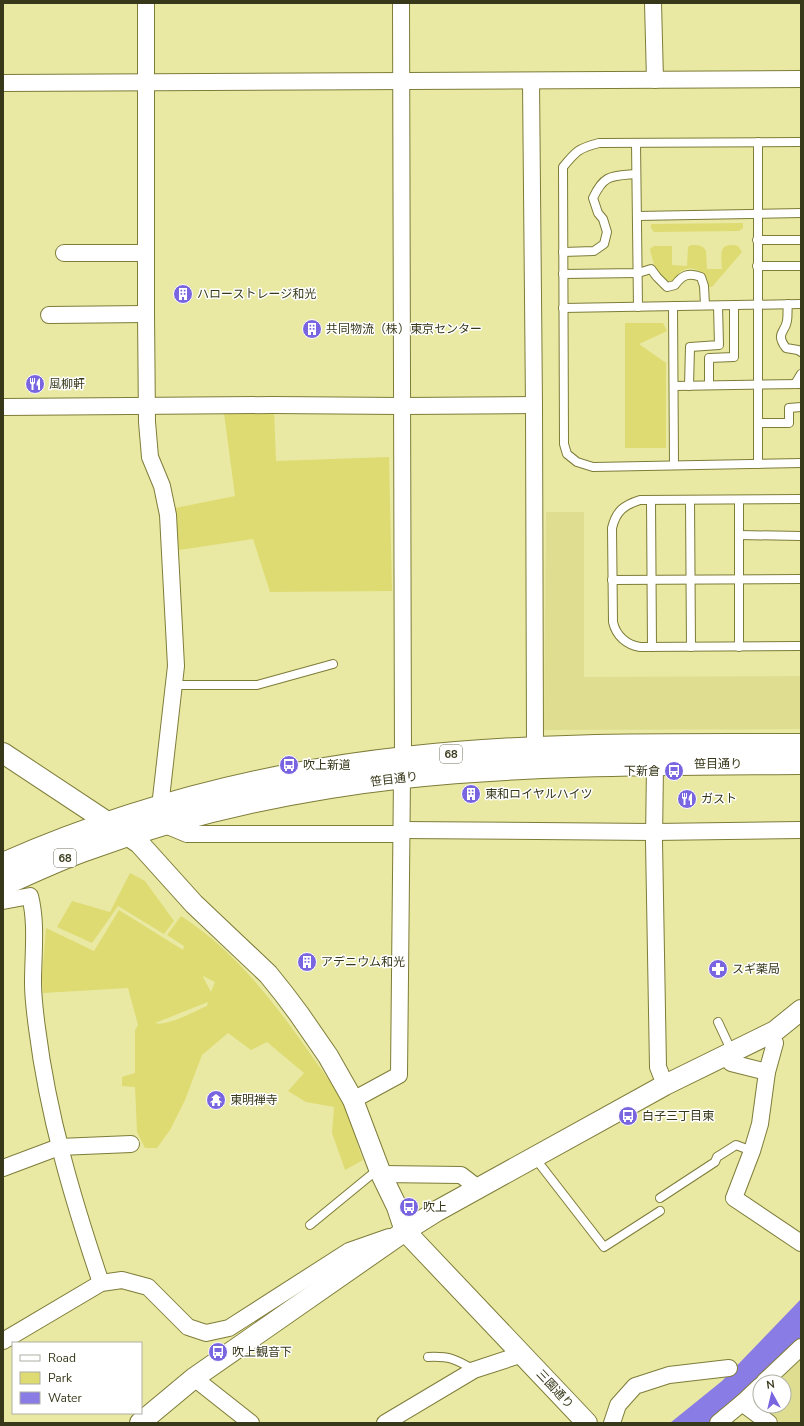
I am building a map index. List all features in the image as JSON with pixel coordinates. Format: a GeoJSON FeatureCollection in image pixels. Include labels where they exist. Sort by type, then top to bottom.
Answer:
{"type":"FeatureCollection","features":[{"type":"Feature","properties":{"kind":"main road","name":"笹目通り"},"geometry":{"type":"LineString","coordinates":[[403,768],[535,748],[662,745],[801,745]]}},
{"type":"Feature","properties":{"kind":"main road","name":"笹目通り"},"geometry":{"type":"LineString","coordinates":[[3,885],[82,851],[128,835],[162,815],[227,789],[310,772],[403,768],[468,771],[536,767],[655,764],[801,763]]}},
{"type":"Feature","properties":{"kind":"main road","name":"笹目通り"},"geometry":{"type":"LineString","coordinates":[[3,864],[68,837],[108,823],[162,815]]}},
{"type":"Feature","properties":{"kind":"street"},"geometry":{"type":"LineString","coordinates":[[146,3],[146,314],[150,457],[162,486],[168,515],[176,666],[162,815],[187,834],[801,830]]}},
{"type":"Feature","properties":{"kind":"street"},"geometry":{"type":"LineString","coordinates":[[353,1100],[399,1075],[403,768],[401,3]]}},
{"type":"Feature","properties":{"kind":"street"},"geometry":{"type":"LineString","coordinates":[[653,3],[655,80]]}},
{"type":"Feature","properties":{"kind":"street"},"geometry":{"type":"LineString","coordinates":[[3,83],[801,79]]}},
{"type":"Feature","properties":{"kind":"street"},"geometry":{"type":"LineString","coordinates":[[531,81],[535,748]]}},
{"type":"Feature","properties":{"kind":"street"},"geometry":{"type":"LineString","coordinates":[[64,253],[146,253]]}},
{"type":"Feature","properties":{"kind":"street"},"geometry":{"type":"LineString","coordinates":[[50,316],[146,314]]}},
{"type":"Feature","properties":{"kind":"street"},"geometry":{"type":"LineString","coordinates":[[3,407],[272,405],[403,406],[534,404]]}},
{"type":"Feature","properties":{"kind":"street"},"geometry":{"type":"LineString","coordinates":[[3,753],[139,843],[194,904],[268,974],[299,1014],[328,1056],[353,1100],[381,1174],[397,1207],[406,1231]]}},
{"type":"Feature","properties":{"kind":"street"},"geometry":{"type":"LineString","coordinates":[[655,764],[654,832],[658,1067],[665,1085]]}},
{"type":"Feature","properties":{"kind":"street"},"geometry":{"type":"LineString","coordinates":[[3,902],[30,896],[34,909],[33,985],[37,1029],[48,1093],[59,1147],[101,1284]]}},
{"type":"Feature","properties":{"kind":"street"},"geometry":{"type":"LineString","coordinates":[[140,1423],[194,1378],[437,1211],[665,1085],[775,1031],[801,1010]]}},
{"type":"Feature","properties":{"kind":"street"},"geometry":{"type":"LineString","coordinates":[[771,1033],[775,1044],[767,1072],[760,1124],[752,1151],[734,1198],[801,1243]]}},
{"type":"Feature","properties":{"kind":"street"},"geometry":{"type":"LineString","coordinates":[[729,1054],[731,1063],[767,1072]]}},
{"type":"Feature","properties":{"kind":"street"},"geometry":{"type":"LineString","coordinates":[[3,1168],[59,1147],[131,1144]]}},
{"type":"Feature","properties":{"kind":"street"},"geometry":{"type":"LineString","coordinates":[[381,1174],[461,1175],[478,1188]]}},
{"type":"Feature","properties":{"kind":"street"},"geometry":{"type":"LineString","coordinates":[[3,1341],[101,1284],[122,1280],[148,1286],[188,1327],[206,1333],[229,1328],[349,1251],[406,1231]]}},
{"type":"Feature","properties":{"kind":"street","name":"三園通り"},"geometry":{"type":"LineString","coordinates":[[406,1231],[587,1423]]}},
{"type":"Feature","properties":{"kind":"street"},"geometry":{"type":"LineString","coordinates":[[772,1374],[801,1346]]}},
{"type":"Feature","properties":{"kind":"street"},"geometry":{"type":"LineString","coordinates":[[395,1420],[474,1370],[523,1354]]}},
{"type":"Feature","properties":{"kind":"street"},"geometry":{"type":"LineString","coordinates":[[612,1423],[618,1405],[635,1386],[669,1376],[729,1368]]}},
{"type":"Feature","properties":{"kind":"street"},"geometry":{"type":"LineString","coordinates":[[194,1378],[251,1423]]}},
{"type":"Feature","properties":{"kind":"street"},"geometry":{"type":"LineString","coordinates":[[718,1423],[752,1394]]}},
{"type":"Feature","properties":{"kind":"street"},"geometry":{"type":"LineString","coordinates":[[742,1403],[769,1423]]}},
{"type":"Feature","properties":{"kind":"lane"},"geometry":{"type":"LineString","coordinates":[[758,142],[758,464]]}},
{"type":"Feature","properties":{"kind":"lane"},"geometry":{"type":"LineString","coordinates":[[801,142],[599,143],[583,147],[573,155],[563,167],[564,444],[567,454],[577,462],[593,467],[801,463]]}},
{"type":"Feature","properties":{"kind":"lane"},"geometry":{"type":"LineString","coordinates":[[636,143],[638,307]]}},
{"type":"Feature","properties":{"kind":"lane"},"geometry":{"type":"LineString","coordinates":[[563,252],[594,251],[604,244],[607,232],[603,219],[598,213],[594,198],[599,186],[612,176],[636,174]]}},
{"type":"Feature","properties":{"kind":"lane"},"geometry":{"type":"LineString","coordinates":[[637,216],[801,213]]}},
{"type":"Feature","properties":{"kind":"lane"},"geometry":{"type":"LineString","coordinates":[[757,240],[801,240]]}},
{"type":"Feature","properties":{"kind":"lane"},"geometry":{"type":"LineString","coordinates":[[757,266],[801,266]]}},
{"type":"Feature","properties":{"kind":"lane"},"geometry":{"type":"LineString","coordinates":[[563,274],[638,273],[651,268],[657,278],[667,287],[675,285],[680,278],[686,275],[694,274],[701,277],[704,286],[705,305]]}},
{"type":"Feature","properties":{"kind":"lane"},"geometry":{"type":"LineString","coordinates":[[788,304],[787,323],[781,333],[782,342],[786,348],[801,352]]}},
{"type":"Feature","properties":{"kind":"lane"},"geometry":{"type":"LineString","coordinates":[[563,308],[801,304]]}},
{"type":"Feature","properties":{"kind":"lane"},"geometry":{"type":"LineString","coordinates":[[709,385],[709,358],[734,357],[734,305]]}},
{"type":"Feature","properties":{"kind":"lane"},"geometry":{"type":"LineString","coordinates":[[673,306],[674,465]]}},
{"type":"Feature","properties":{"kind":"lane"},"geometry":{"type":"LineString","coordinates":[[689,386],[690,347],[719,345],[718,306]]}},
{"type":"Feature","properties":{"kind":"lane"},"geometry":{"type":"LineString","coordinates":[[674,386],[798,384],[801,374]]}},
{"type":"Feature","properties":{"kind":"lane"},"geometry":{"type":"LineString","coordinates":[[758,423],[789,423],[789,408],[801,407]]}},
{"type":"Feature","properties":{"kind":"lane"},"geometry":{"type":"LineString","coordinates":[[801,500],[640,500],[630,503],[621,510],[614,518],[612,528],[612,616],[614,628],[621,638],[630,644],[640,647],[801,646]]}},
{"type":"Feature","properties":{"kind":"lane"},"geometry":{"type":"LineString","coordinates":[[651,500],[652,647]]}},
{"type":"Feature","properties":{"kind":"lane"},"geometry":{"type":"LineString","coordinates":[[690,500],[691,647]]}},
{"type":"Feature","properties":{"kind":"lane"},"geometry":{"type":"LineString","coordinates":[[738,500],[740,647]]}},
{"type":"Feature","properties":{"kind":"lane"},"geometry":{"type":"LineString","coordinates":[[739,535],[801,536]]}},
{"type":"Feature","properties":{"kind":"lane"},"geometry":{"type":"LineString","coordinates":[[612,580],[801,579]]}},
{"type":"Feature","properties":{"kind":"lane"},"geometry":{"type":"LineString","coordinates":[[174,685],[257,685],[333,664]]}},
{"type":"Feature","properties":{"kind":"lane"},"geometry":{"type":"LineString","coordinates":[[718,1022],[729,1054]]}},
{"type":"Feature","properties":{"kind":"lane"},"geometry":{"type":"LineString","coordinates":[[660,1198],[715,1162],[717,1157],[736,1145],[752,1151]]}},
{"type":"Feature","properties":{"kind":"lane"},"geometry":{"type":"LineString","coordinates":[[534,1157],[604,1247],[660,1211]]}},
{"type":"Feature","properties":{"kind":"lane"},"geometry":{"type":"LineString","coordinates":[[310,1224],[371,1175],[381,1174]]}},
{"type":"Feature","properties":{"kind":"lane"},"geometry":{"type":"LineString","coordinates":[[428,1357],[443,1356],[459,1361],[474,1370]]}},
{"type":"Feature","properties":{"kind":"shaded area"},"geometry":{"type":"Polygon","coordinates":[[[546,512],[584,512],[584,677],[801,676],[801,729],[544,730],[546,512]]]}},
{"type":"Feature","properties":{"kind":"shaded area"},"geometry":{"type":"Polygon","coordinates":[[[801,1358],[801,1423],[782,1423],[770,1414],[792,1414],[792,1374],[786,1374],[801,1358]]]}},
{"type":"Feature","properties":{"kind":"green space"},"geometry":{"type":"Polygon","coordinates":[[[743,223],[743,228],[739,231],[654,232],[651,228],[651,224],[743,223]]]}},
{"type":"Feature","properties":{"kind":"green space"},"geometry":{"type":"Polygon","coordinates":[[[691,245],[700,246],[705,249],[707,269],[722,269],[721,254],[724,247],[732,245],[738,246],[742,252],[712,287],[708,287],[705,275],[700,271],[693,269],[682,271],[673,281],[665,280],[658,275],[650,249],[654,246],[672,246],[672,265],[687,266],[688,247],[691,245]]]}},
{"type":"Feature","properties":{"kind":"green space"},"geometry":{"type":"Polygon","coordinates":[[[625,323],[663,323],[667,331],[639,344],[666,363],[666,448],[625,448],[625,323]]]}},
{"type":"Feature","properties":{"kind":"green space"},"geometry":{"type":"Polygon","coordinates":[[[274,409],[276,461],[389,457],[392,591],[270,592],[253,539],[179,550],[175,508],[235,496],[224,413],[274,409]]]}},
{"type":"Feature","properties":{"kind":"green space"},"geometry":{"type":"Polygon","coordinates":[[[130,873],[145,881],[174,921],[164,934],[118,906],[92,943],[57,927],[72,901],[110,912],[130,873]]]}},
{"type":"Feature","properties":{"kind":"green space"},"geometry":{"type":"Polygon","coordinates":[[[119,910],[183,950],[184,946],[167,935],[181,916],[201,930],[237,963],[270,1000],[338,1093],[347,1112],[363,1160],[345,1170],[332,1133],[334,1107],[306,1102],[288,1091],[304,1073],[267,1042],[251,1050],[228,1033],[202,1055],[185,1100],[170,1130],[157,1148],[145,1148],[137,1132],[135,1087],[122,1086],[122,1077],[135,1073],[135,1030],[138,1025],[128,988],[43,993],[42,977],[46,928],[94,951],[119,910]],[[203,977],[211,992],[215,982],[203,977]],[[208,1002],[155,1023],[166,1023],[181,1018],[207,1006],[208,1002]]]}},
{"type":"Feature","properties":{"kind":"water"},"geometry":{"type":"Polygon","coordinates":[[[801,1299],[801,1337],[764,1374],[752,1374],[752,1386],[750,1388],[710,1423],[670,1423],[722,1381],[801,1299]]]}},
{"type":"Feature","properties":{"kind":"place","name":"ハローストレージ和光"},"geometry":{"type":"Point","coordinates":[183,294]}},
{"type":"Feature","properties":{"kind":"place","name":"共同物流（株）東京センター"},"geometry":{"type":"Point","coordinates":[312,329]}},
{"type":"Feature","properties":{"kind":"place","name":"風柳軒"},"geometry":{"type":"Point","coordinates":[35,384]}},
{"type":"Feature","properties":{"kind":"place","name":"吹上新道"},"geometry":{"type":"Point","coordinates":[289,765]}},
{"type":"Feature","properties":{"kind":"place","name":"下新倉"},"geometry":{"type":"Point","coordinates":[674,771]}},
{"type":"Feature","properties":{"kind":"place","name":"東和ロイヤルハイツ"},"geometry":{"type":"Point","coordinates":[471,794]}},
{"type":"Feature","properties":{"kind":"place","name":"ガスト"},"geometry":{"type":"Point","coordinates":[687,799]}},
{"type":"Feature","properties":{"kind":"place","name":"アデニウム和光"},"geometry":{"type":"Point","coordinates":[307,962]}},
{"type":"Feature","properties":{"kind":"place","name":"スギ薬局"},"geometry":{"type":"Point","coordinates":[718,969]}},
{"type":"Feature","properties":{"kind":"place","name":"東明禅寺"},"geometry":{"type":"Point","coordinates":[216,1100]}},
{"type":"Feature","properties":{"kind":"place","name":"白子三丁目東"},"geometry":{"type":"Point","coordinates":[628,1116]}},
{"type":"Feature","properties":{"kind":"place","name":"吹上"},"geometry":{"type":"Point","coordinates":[409,1207]}},
{"type":"Feature","properties":{"kind":"place","name":"吹上観音下"},"geometry":{"type":"Point","coordinates":[218,1352]}}]}
